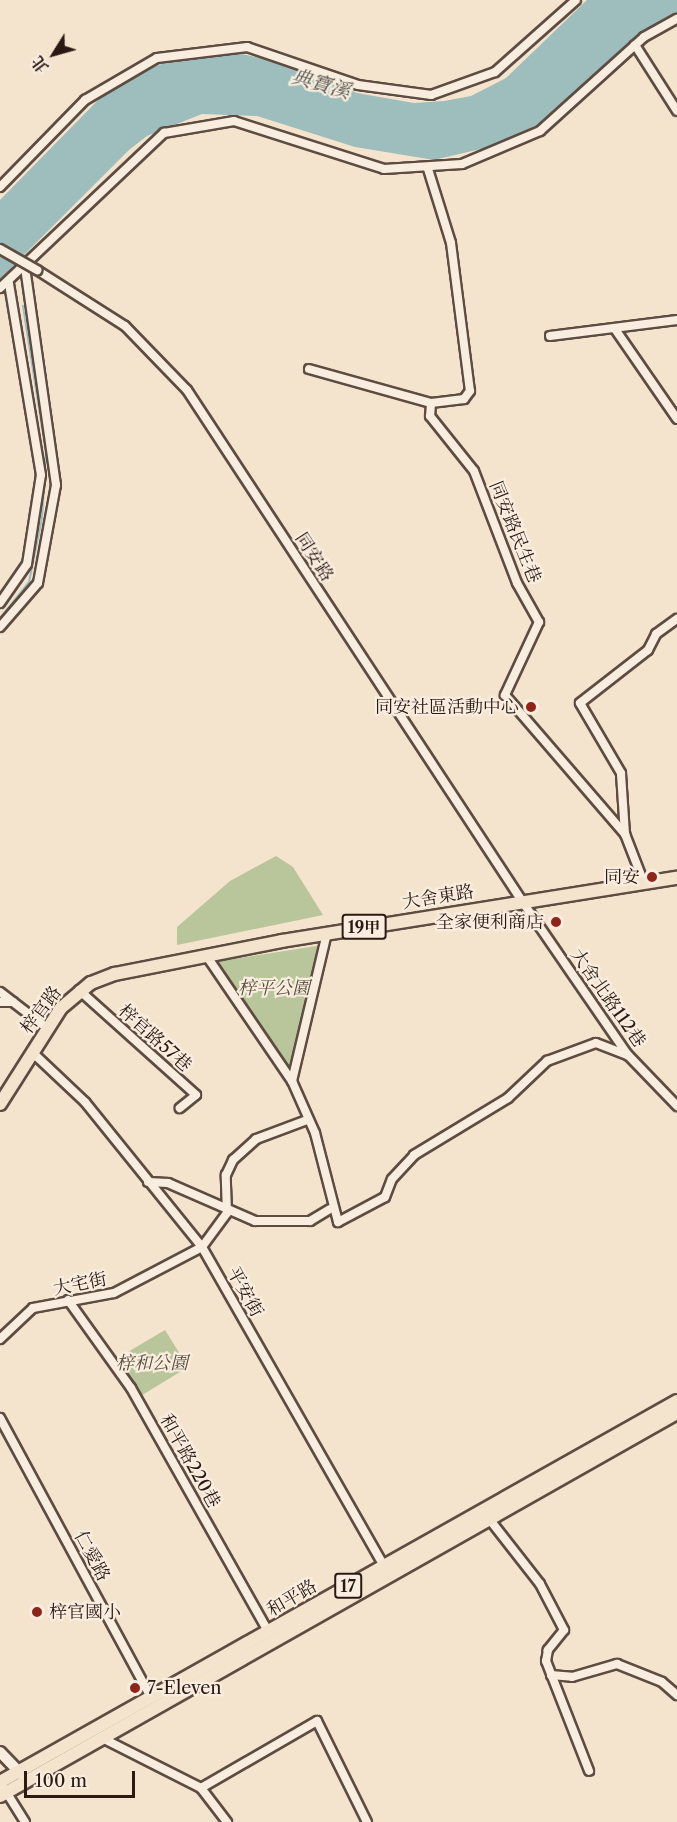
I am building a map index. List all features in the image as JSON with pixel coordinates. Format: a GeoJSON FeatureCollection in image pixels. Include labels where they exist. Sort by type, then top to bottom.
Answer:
{"type":"FeatureCollection","features":[{"type":"Feature","properties":{"kind":"main road","name":"大舍東路"},"geometry":{"type":"LineString","coordinates":[[206,955],[327,933],[677,878]]}},
{"type":"Feature","properties":{"kind":"main road","name":"梓官路"},"geometry":{"type":"LineString","coordinates":[[0,1104],[47,1028],[79,990],[115,974],[206,955]]}},
{"type":"Feature","properties":{"kind":"main road","name":"和平路"},"geometry":{"type":"LineString","coordinates":[[23,1776],[272,1637],[391,1577],[490,1520],[677,1401]]}},
{"type":"Feature","properties":{"kind":"main road","name":"和平路"},"geometry":{"type":"LineString","coordinates":[[272,1637],[384,1565],[677,1413]]}},
{"type":"Feature","properties":{"kind":"main road","name":"和平路"},"geometry":{"type":"LineString","coordinates":[[23,1776],[104,1739],[155,1703]]}},
{"type":"Feature","properties":{"kind":"main road","name":"17"},"geometry":{"type":"LineString","coordinates":[[2,1790],[23,1776]]}},
{"type":"Feature","properties":{"kind":"street"},"geometry":{"type":"LineString","coordinates":[[0,187],[85,100],[157,58],[247,47],[358,85],[431,95],[495,72],[576,0]]}},
{"type":"Feature","properties":{"kind":"street"},"geometry":{"type":"LineString","coordinates":[[0,288],[25,268],[145,146],[188,125],[256,124],[356,163],[428,169],[499,153],[531,136],[560,117],[635,45],[677,19]]}},
{"type":"Feature","properties":{"kind":"street"},"geometry":{"type":"LineString","coordinates":[[635,45],[677,111]]}},
{"type":"Feature","properties":{"kind":"street"},"geometry":{"type":"LineString","coordinates":[[309,369],[431,403],[464,399],[470,391],[451,243],[428,169]]}},
{"type":"Feature","properties":{"kind":"street","name":"同安路"},"geometry":{"type":"LineString","coordinates":[[0,249],[124,326],[187,390],[522,902]]}},
{"type":"Feature","properties":{"kind":"street"},"geometry":{"type":"LineString","coordinates":[[0,627],[38,583],[56,485],[53,432],[25,268]]}},
{"type":"Feature","properties":{"kind":"street"},"geometry":{"type":"LineString","coordinates":[[0,603],[27,564],[41,475],[9,283]]}},
{"type":"Feature","properties":{"kind":"street"},"geometry":{"type":"LineString","coordinates":[[550,336],[677,320]]}},
{"type":"Feature","properties":{"kind":"street"},"geometry":{"type":"LineString","coordinates":[[615,329],[677,419]]}},
{"type":"Feature","properties":{"kind":"street","name":"同安路民生巷"},"geometry":{"type":"LineString","coordinates":[[431,403],[432,424],[474,471],[517,583],[539,622],[505,695],[625,834]]}},
{"type":"Feature","properties":{"kind":"street"},"geometry":{"type":"LineString","coordinates":[[644,883],[625,834],[621,773],[580,703],[648,650],[656,633],[677,619]]}},
{"type":"Feature","properties":{"kind":"street","name":"大舍北路112巷"},"geometry":{"type":"LineString","coordinates":[[522,902],[628,1054],[677,1106]]}},
{"type":"Feature","properties":{"kind":"street"},"geometry":{"type":"LineString","coordinates":[[292,1081],[327,933]]}},
{"type":"Feature","properties":{"kind":"street"},"geometry":{"type":"LineString","coordinates":[[206,955],[292,1081],[319,1146],[330,1209],[338,1222],[380,1201],[414,1155],[508,1098],[547,1061],[596,1043],[628,1054]]}},
{"type":"Feature","properties":{"kind":"street","name":"梓官路57巷"},"geometry":{"type":"LineString","coordinates":[[79,990],[196,1095],[180,1108]]}},
{"type":"Feature","properties":{"kind":"street"},"geometry":{"type":"LineString","coordinates":[[0,992],[47,1028]]}},
{"type":"Feature","properties":{"kind":"street"},"geometry":{"type":"LineString","coordinates":[[0,1002],[13,1002]]}},
{"type":"Feature","properties":{"kind":"street","name":"平安街"},"geometry":{"type":"LineString","coordinates":[[32,1052],[85,1102],[202,1247],[391,1577]]}},
{"type":"Feature","properties":{"kind":"street"},"geometry":{"type":"LineString","coordinates":[[202,1247],[227,1213],[226,1174],[238,1155],[256,1139],[307,1120]]}},
{"type":"Feature","properties":{"kind":"street"},"geometry":{"type":"LineString","coordinates":[[148,1182],[168,1183],[227,1213],[255,1221],[310,1221],[330,1209]]}},
{"type":"Feature","properties":{"kind":"street","name":"大宅街"},"geometry":{"type":"LineString","coordinates":[[0,1339],[33,1308],[114,1293],[202,1247]]}},
{"type":"Feature","properties":{"kind":"street","name":"和平路220巷"},"geometry":{"type":"LineString","coordinates":[[68,1300],[131,1388],[272,1637]]}},
{"type":"Feature","properties":{"kind":"street","name":"仁愛路"},"geometry":{"type":"LineString","coordinates":[[0,1418],[155,1703]]}},
{"type":"Feature","properties":{"kind":"street"},"geometry":{"type":"LineString","coordinates":[[490,1520],[540,1584],[564,1629],[548,1650],[551,1675],[589,1771]]}},
{"type":"Feature","properties":{"kind":"street"},"geometry":{"type":"LineString","coordinates":[[551,1675],[572,1677],[616,1664],[662,1682],[677,1695]]}},
{"type":"Feature","properties":{"kind":"street"},"geometry":{"type":"LineString","coordinates":[[201,1788],[317,1721],[367,1822]]}},
{"type":"Feature","properties":{"kind":"street"},"geometry":{"type":"LineString","coordinates":[[104,1739],[201,1788],[227,1822]]}},
{"type":"Feature","properties":{"kind":"street"},"geometry":{"type":"LineString","coordinates":[[0,1752],[23,1776]]}},
{"type":"Feature","properties":{"kind":"street"},"geometry":{"type":"LineString","coordinates":[[2,1790],[25,1822]]}},
{"type":"Feature","properties":{"kind":"green space","name":"梓平公園"},"geometry":{"type":"Polygon","coordinates":[[[276,856],[293,867],[323,915],[177,945],[177,927],[230,881],[276,856]]]}},
{"type":"Feature","properties":{"kind":"green space","name":"梓平公園"},"geometry":{"type":"Polygon","coordinates":[[[323,945],[290,1073],[215,962],[323,945]]]}},
{"type":"Feature","properties":{"kind":"green space","name":"梓和公園"},"geometry":{"type":"Polygon","coordinates":[[[165,1330],[188,1367],[139,1397],[116,1359],[165,1330]]]}},
{"type":"Feature","properties":{"kind":"water","name":"典寶溪"},"geometry":{"type":"Polygon","coordinates":[[[587,0],[677,0],[677,13],[641,34],[553,115],[506,143],[434,160],[355,147],[257,116],[202,114],[147,136],[129,150],[0,279],[0,200],[102,96],[153,67],[179,58],[242,54],[275,61],[357,93],[414,103],[444,101],[471,96],[506,78],[587,0]]]}},
{"type":"Feature","properties":{"kind":"waterway"},"geometry":{"type":"LineString","coordinates":[[0,618],[29,582],[42,518],[46,453],[23,306]]}},
{"type":"Feature","properties":{"kind":"place","name":"同安社區活動中心"},"geometry":{"type":"Point","coordinates":[531,707]}},
{"type":"Feature","properties":{"kind":"place","name":"同安"},"geometry":{"type":"Point","coordinates":[652,877]}},
{"type":"Feature","properties":{"kind":"place","name":"全家便利商店"},"geometry":{"type":"Point","coordinates":[556,922]}},
{"type":"Feature","properties":{"kind":"place","name":"梓官國小"},"geometry":{"type":"Point","coordinates":[37,1612]}},
{"type":"Feature","properties":{"kind":"place","name":"7-Eleven"},"geometry":{"type":"Point","coordinates":[135,1688]}}]}
